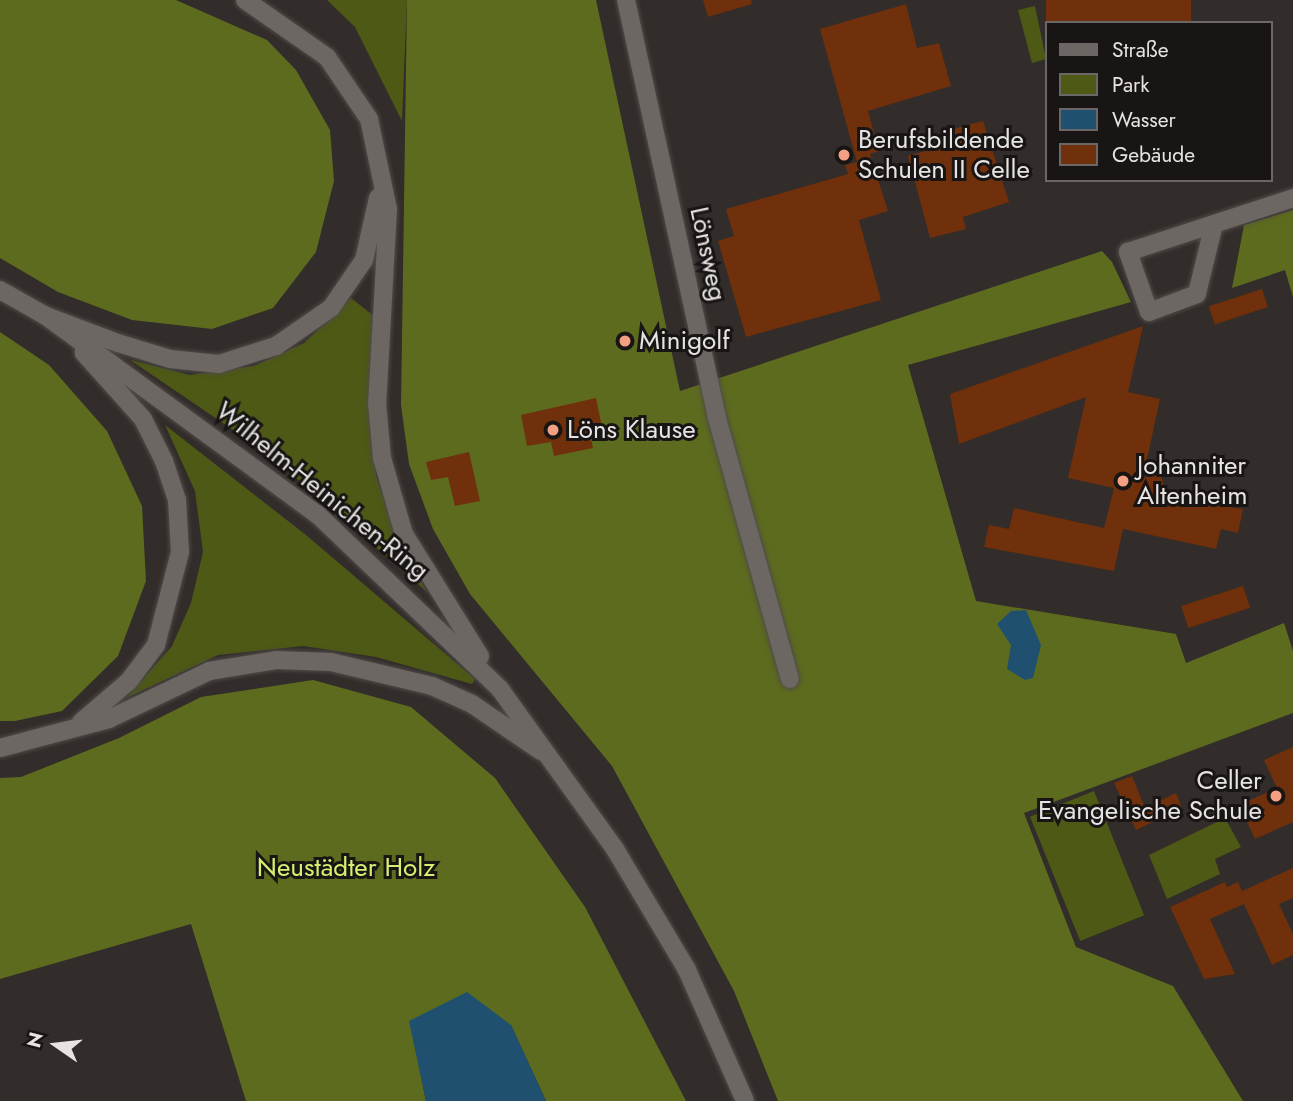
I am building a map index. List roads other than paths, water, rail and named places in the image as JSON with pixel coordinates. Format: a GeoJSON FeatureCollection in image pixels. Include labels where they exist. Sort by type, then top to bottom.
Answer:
{"type":"FeatureCollection","features":[{"type":"Feature","properties":{"kind":"main road"},"geometry":{"type":"LineString","coordinates":[[245,0],[327,57],[351,84],[378,146],[388,209],[377,403],[382,457],[404,534],[500,689]]}},
{"type":"Feature","properties":{"kind":"main road","name":"Lönsweg"},"geometry":{"type":"LineString","coordinates":[[626,0],[717,418],[790,679]]}},
{"type":"Feature","properties":{"kind":"main road"},"geometry":{"type":"LineString","coordinates":[[0,290],[46,316],[170,359],[219,363],[276,346],[331,307],[364,260],[379,204],[378,146]]}},
{"type":"Feature","properties":{"kind":"main road"},"geometry":{"type":"LineString","coordinates":[[1214,224],[1196,294],[1149,312],[1128,252],[1293,198]]}},
{"type":"Feature","properties":{"kind":"main road"},"geometry":{"type":"LineString","coordinates":[[46,316],[144,419],[177,500],[180,552],[156,645],[98,711],[57,736]]}},
{"type":"Feature","properties":{"kind":"main road","name":"Wilhelm-Heinichen-Ring"},"geometry":{"type":"LineString","coordinates":[[46,316],[317,514],[500,689],[555,761],[687,970],[745,1101]]}},
{"type":"Feature","properties":{"kind":"main road"},"geometry":{"type":"LineString","coordinates":[[0,748],[57,736],[109,719],[209,671],[276,660],[331,662],[432,686],[472,704],[555,761]]}},
{"type":"Feature","properties":{"kind":"water"},"geometry":{"type":"Polygon","coordinates":[[[1026,610],[1041,645],[1033,678],[1025,680],[1007,669],[1011,645],[997,624],[1011,611],[1026,610]]]}},
{"type":"Feature","properties":{"kind":"water"},"geometry":{"type":"Polygon","coordinates":[[[467,992],[511,1025],[546,1101],[426,1101],[409,1021],[467,992]]]}},
{"type":"Feature","properties":{"kind":"place","name":"Berufsbildende Schulen II Celle"},"geometry":{"type":"Point","coordinates":[844,155]}},
{"type":"Feature","properties":{"kind":"place","name":"Minigolf"},"geometry":{"type":"Point","coordinates":[625,341]}},
{"type":"Feature","properties":{"kind":"place","name":"Löns Klause"},"geometry":{"type":"Point","coordinates":[553,430]}},
{"type":"Feature","properties":{"kind":"place","name":"Johanniter Altenheim"},"geometry":{"type":"Point","coordinates":[1123,481]}},
{"type":"Feature","properties":{"kind":"place","name":"Celler Evangelische Schule"},"geometry":{"type":"Point","coordinates":[1276,796]}},
{"type":"Feature","properties":{"kind":"park label","name":"Neustädter Holz"},"geometry":{"type":"Point","coordinates":[346,868]}}]}
